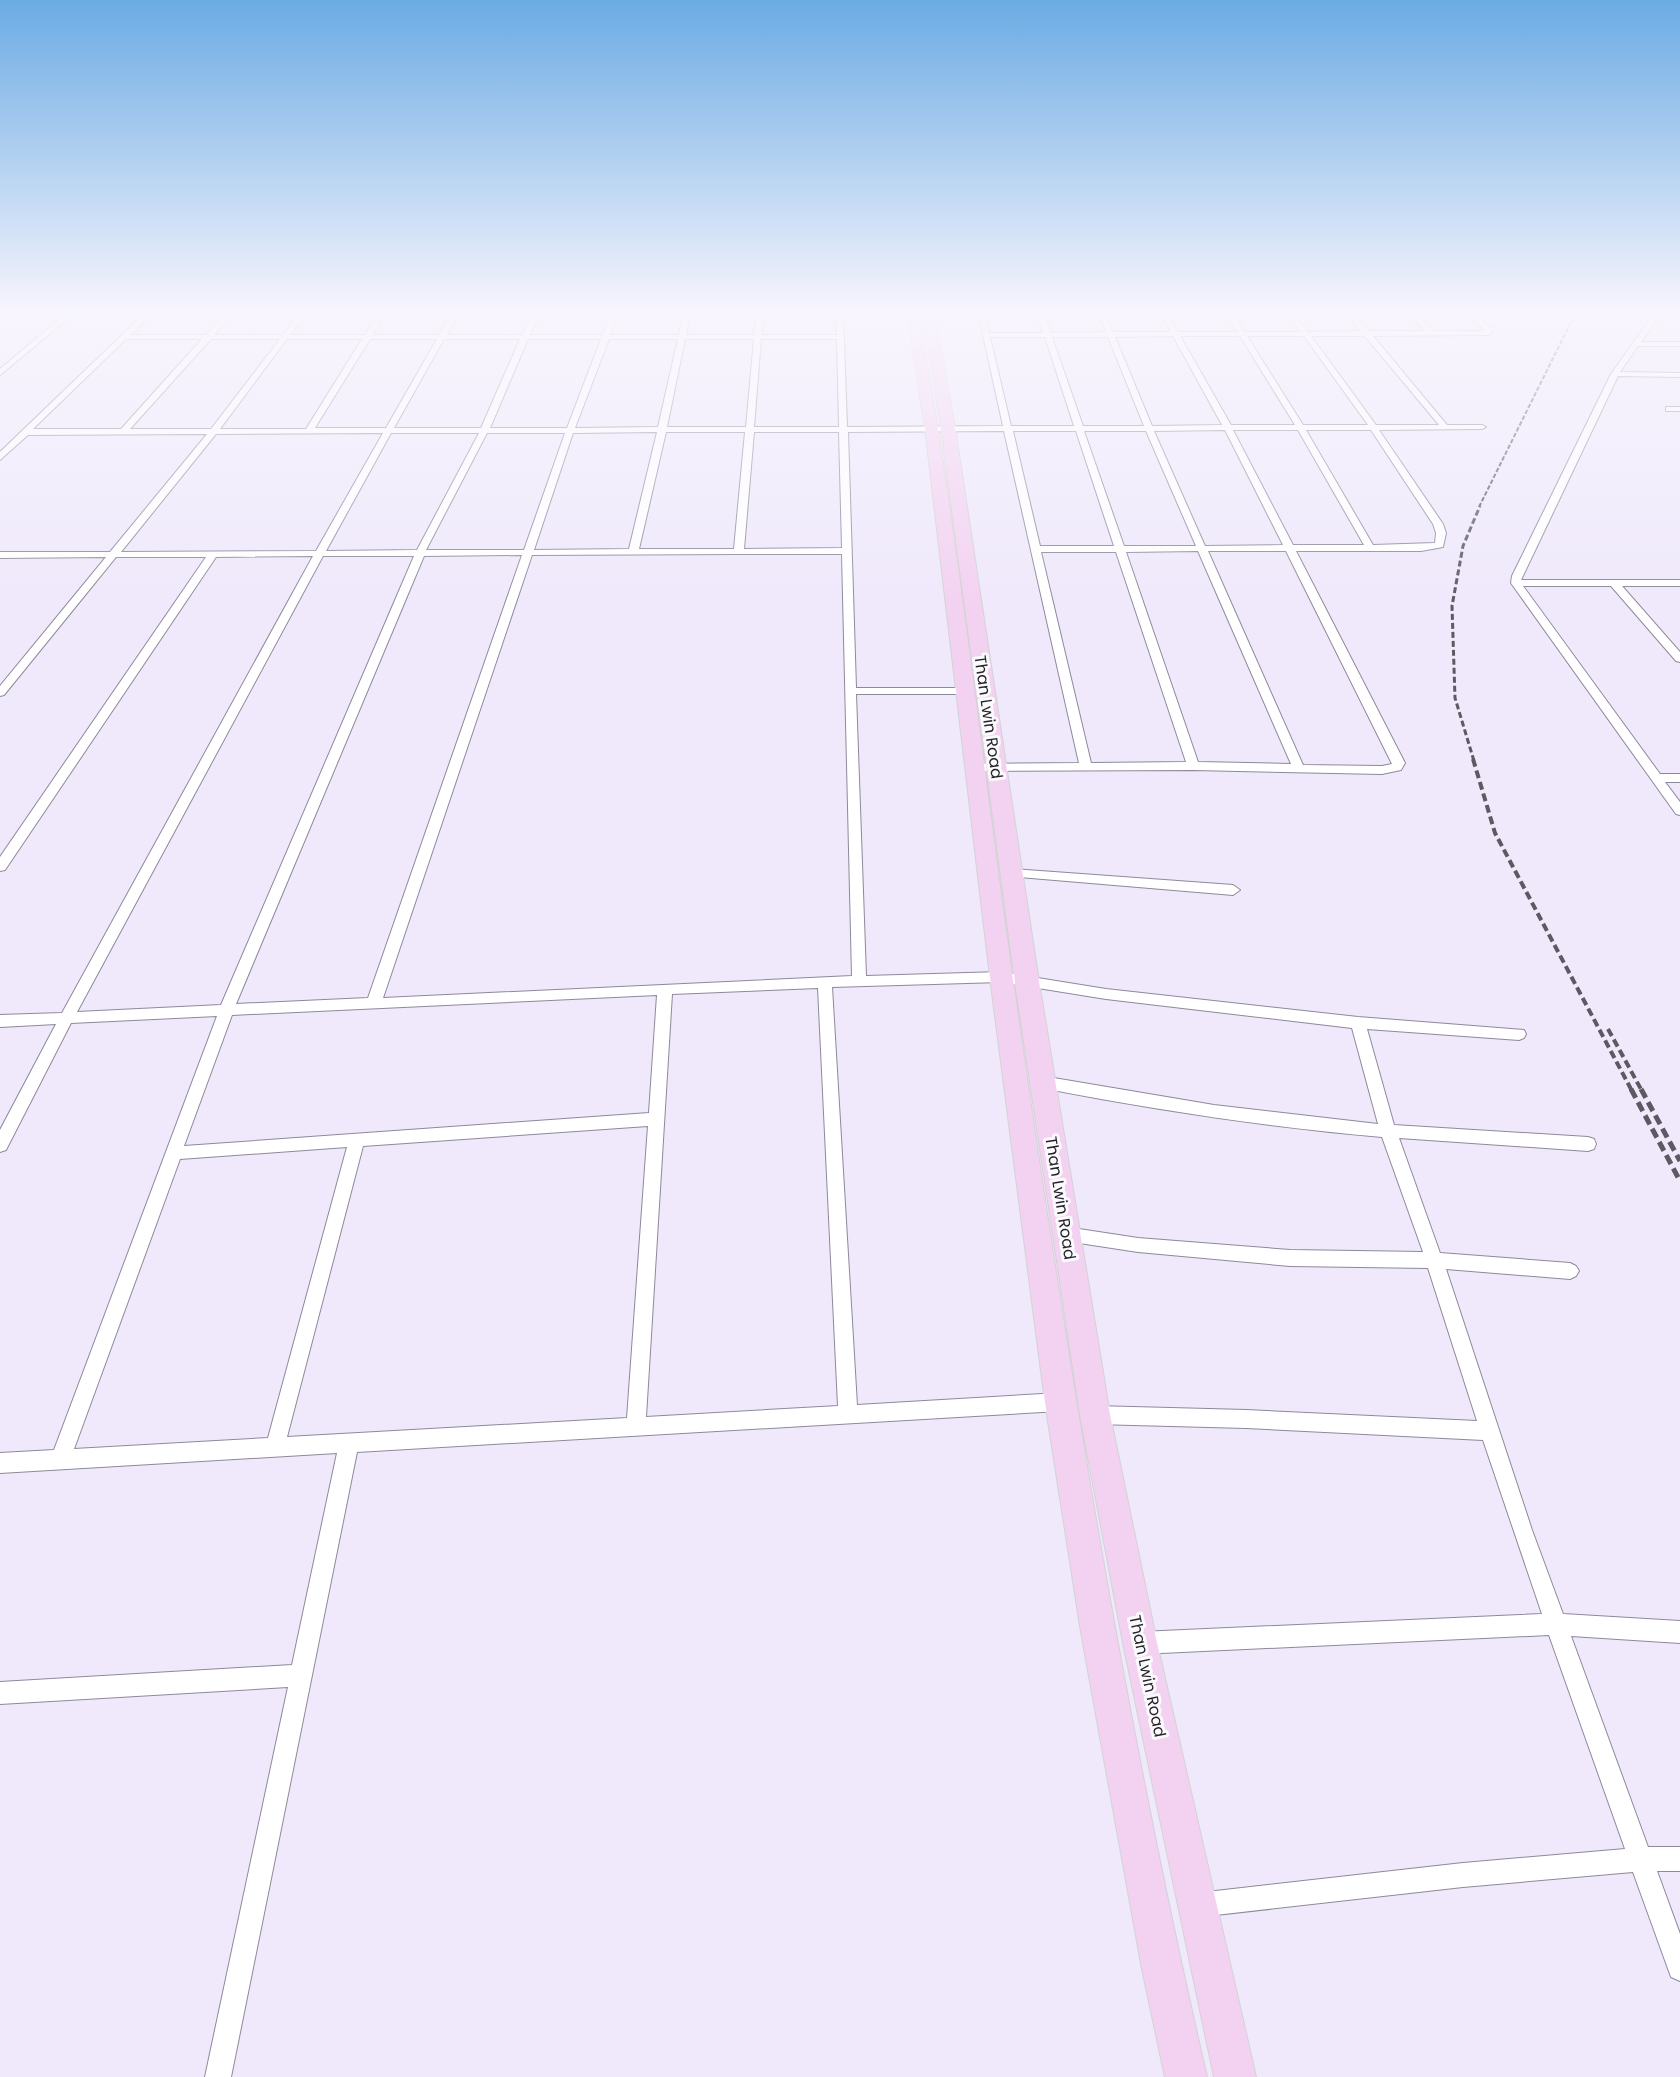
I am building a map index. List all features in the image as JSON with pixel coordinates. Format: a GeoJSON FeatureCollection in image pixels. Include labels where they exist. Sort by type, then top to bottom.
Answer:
{"type":"FeatureCollection","features":[{"type":"Feature","properties":{"kind":"main road","name":"Than Lwin Road"},"geometry":{"type":"LineString","coordinates":[[935,409],[940,428],[945,546],[966,691],[1011,873],[1095,1415],[1140,1643],[1235,2077]]}},
{"type":"Feature","properties":{"kind":"main road","name":"Than Lwin Road"},"geometry":{"type":"LineString","coordinates":[[938,409],[985,768],[1001,977],[1060,1402],[1098,1632],[1162,1969],[1186,2077]]}},
{"type":"Feature","properties":{"kind":"street"},"geometry":{"type":"LineString","coordinates":[[0,457],[51,409]]}},
{"type":"Feature","properties":{"kind":"street"},"geometry":{"type":"LineString","coordinates":[[123,432],[143,409]]}},
{"type":"Feature","properties":{"kind":"street"},"geometry":{"type":"LineString","coordinates":[[0,693],[230,409]]}},
{"type":"Feature","properties":{"kind":"street"},"geometry":{"type":"LineString","coordinates":[[309,431],[322,409]]}},
{"type":"Feature","properties":{"kind":"street"},"geometry":{"type":"LineString","coordinates":[[0,1145],[66,1018],[318,553],[400,409]]}},
{"type":"Feature","properties":{"kind":"street"},"geometry":{"type":"LineString","coordinates":[[60,1460],[227,1010],[420,553],[493,409]]}},
{"type":"Feature","properties":{"kind":"street"},"geometry":{"type":"LineString","coordinates":[[374,1003],[578,409]]}},
{"type":"Feature","properties":{"kind":"street"},"geometry":{"type":"LineString","coordinates":[[633,552],[666,409]]}},
{"type":"Feature","properties":{"kind":"street"},"geometry":{"type":"LineString","coordinates":[[739,552],[752,409]]}},
{"type":"Feature","properties":{"kind":"street"},"geometry":{"type":"LineString","coordinates":[[842,409],[859,981]]}},
{"type":"Feature","properties":{"kind":"street"},"geometry":{"type":"LineString","coordinates":[[1003,409],[1086,767]]}},
{"type":"Feature","properties":{"kind":"street"},"geometry":{"type":"LineString","coordinates":[[1072,409],[1193,766]]}},
{"type":"Feature","properties":{"kind":"street"},"geometry":{"type":"LineString","coordinates":[[1141,409],[1299,770]]}},
{"type":"Feature","properties":{"kind":"street"},"geometry":{"type":"LineString","coordinates":[[985,768],[1193,766],[1382,770],[1397,767],[1399,763],[1217,409]]}},
{"type":"Feature","properties":{"kind":"street"},"geometry":{"type":"LineString","coordinates":[[1289,409],[1370,548]]}},
{"type":"Feature","properties":{"kind":"street"},"geometry":{"type":"LineString","coordinates":[[1036,549],[1203,550],[1432,547],[1440,545],[1438,524],[1360,409]]}},
{"type":"Feature","properties":{"kind":"street"},"geometry":{"type":"LineString","coordinates":[[1429,409],[1445,428]]}},
{"type":"Feature","properties":{"kind":"street"},"geometry":{"type":"LineString","coordinates":[[1598,409],[1517,576],[1516,583],[1680,811]]}},
{"type":"Feature","properties":{"kind":"street"},"geometry":{"type":"LineString","coordinates":[[1669,409],[1680,409]]}},
{"type":"Feature","properties":{"kind":"street"},"geometry":{"type":"LineString","coordinates":[[27,432],[1482,427]]}},
{"type":"Feature","properties":{"kind":"street"},"geometry":{"type":"LineString","coordinates":[[2,557],[111,554],[846,551]]}},
{"type":"Feature","properties":{"kind":"street"},"geometry":{"type":"LineString","coordinates":[[0,867],[213,554]]}},
{"type":"Feature","properties":{"kind":"street"},"geometry":{"type":"LineString","coordinates":[[1516,583],[1680,583]]}},
{"type":"Feature","properties":{"kind":"street"},"geometry":{"type":"LineString","coordinates":[[1614,583],[1680,659]]}},
{"type":"Feature","properties":{"kind":"street"},"geometry":{"type":"LineString","coordinates":[[850,691],[966,691]]}},
{"type":"Feature","properties":{"kind":"street"},"geometry":{"type":"LineString","coordinates":[[1656,778],[1680,778]]}},
{"type":"Feature","properties":{"kind":"street"},"geometry":{"type":"LineString","coordinates":[[1011,873],[1233,890]]}},
{"type":"Feature","properties":{"kind":"street"},"geometry":{"type":"LineString","coordinates":[[0,1022],[825,982],[1001,977],[1358,1023],[1519,1034]]}},
{"type":"Feature","properties":{"kind":"street"},"geometry":{"type":"LineString","coordinates":[[825,982],[848,1414]]}},
{"type":"Feature","properties":{"kind":"street"},"geometry":{"type":"LineString","coordinates":[[636,1427],[665,990]]}},
{"type":"Feature","properties":{"kind":"street"},"geometry":{"type":"LineString","coordinates":[[1358,1023],[1388,1131],[1434,1260],[1490,1431],[1556,1624],[1680,1968]]}},
{"type":"Feature","properties":{"kind":"street"},"geometry":{"type":"LineString","coordinates":[[1042,1082],[1143,1101],[1281,1120],[1388,1131],[1588,1144]]}},
{"type":"Feature","properties":{"kind":"street"},"geometry":{"type":"LineString","coordinates":[[174,1153],[656,1119]]}},
{"type":"Feature","properties":{"kind":"street"},"geometry":{"type":"LineString","coordinates":[[275,1447],[357,1140]]}},
{"type":"Feature","properties":{"kind":"street"},"geometry":{"type":"LineString","coordinates":[[1066,1234],[1138,1245],[1290,1258],[1434,1260],[1570,1271]]}},
{"type":"Feature","properties":{"kind":"street"},"geometry":{"type":"LineString","coordinates":[[0,1463],[1060,1402]]}},
{"type":"Feature","properties":{"kind":"street"},"geometry":{"type":"LineString","coordinates":[[1095,1415],[1490,1431]]}},
{"type":"Feature","properties":{"kind":"street"},"geometry":{"type":"LineString","coordinates":[[218,2077],[349,1443]]}},
{"type":"Feature","properties":{"kind":"street"},"geometry":{"type":"LineString","coordinates":[[1140,1643],[1428,1628],[1556,1624],[1680,1632]]}},
{"type":"Feature","properties":{"kind":"street"},"geometry":{"type":"LineString","coordinates":[[0,1693],[301,1675]]}},
{"type":"Feature","properties":{"kind":"street"},"geometry":{"type":"LineString","coordinates":[[1198,1905],[1463,1875],[1642,1859],[1680,1859]]}},
{"type":"Feature","properties":{"kind":"railway"},"geometry":{"type":"LineString","coordinates":[[1479,507],[1528,409]]}},
{"type":"Feature","properties":{"kind":"railway"},"geometry":{"type":"LineString","coordinates":[[1474,761],[1455,698],[1452,606],[1463,546],[1480,506]]}},
{"type":"Feature","properties":{"kind":"railway"},"geometry":{"type":"LineString","coordinates":[[1473,759],[1495,833],[1632,1091]]}},
{"type":"Feature","properties":{"kind":"railway"},"geometry":{"type":"LineString","coordinates":[[1608,1029],[1642,1091]]}},
{"type":"Feature","properties":{"kind":"railway"},"geometry":{"type":"LineString","coordinates":[[1631,1089],[1680,1181]]}},
{"type":"Feature","properties":{"kind":"railway"},"geometry":{"type":"LineString","coordinates":[[1641,1089],[1680,1161]]}}]}
